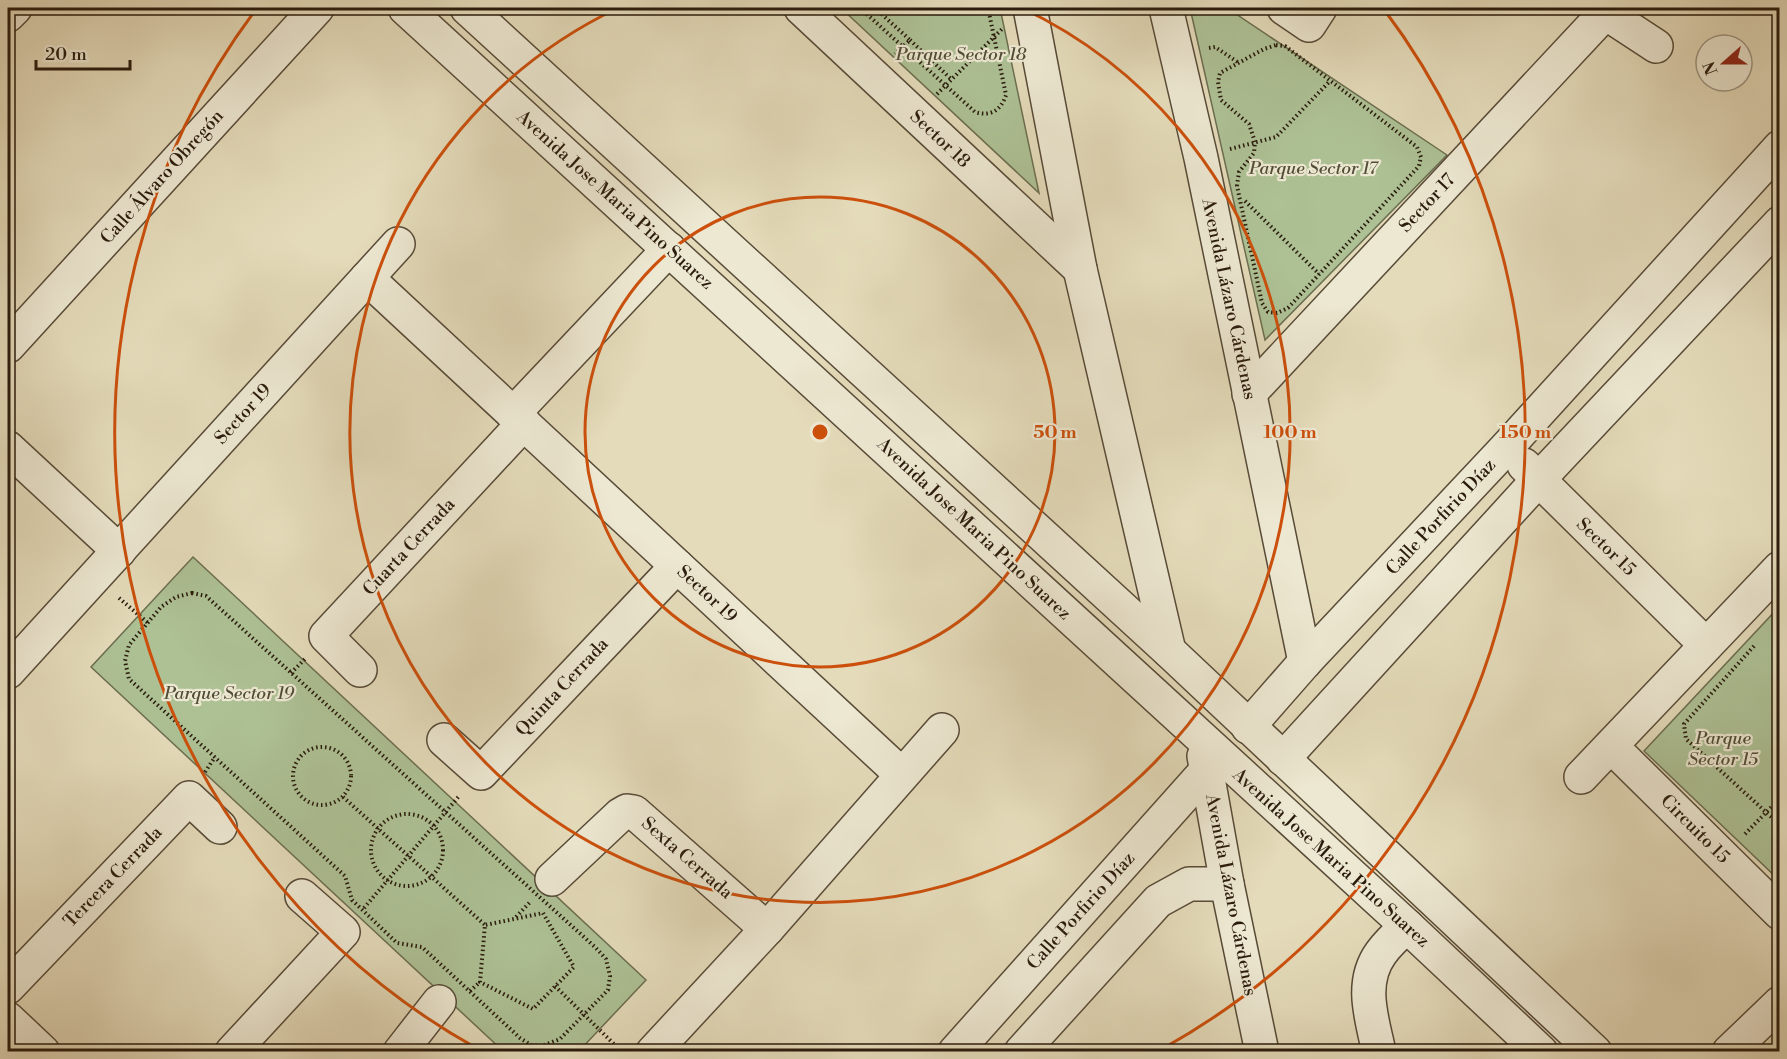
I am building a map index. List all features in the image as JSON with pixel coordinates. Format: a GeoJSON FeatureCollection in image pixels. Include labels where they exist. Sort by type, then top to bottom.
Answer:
{"type":"FeatureCollection","features":[{"type":"Feature","properties":{"kind":"street"},"geometry":{"type":"LineString","coordinates":[[8,15],[15,8]]}},
{"type":"Feature","properties":{"kind":"street","name":"Calle Álvaro Obregón"},"geometry":{"type":"LineString","coordinates":[[8,346],[317,8]]}},
{"type":"Feature","properties":{"kind":"street","name":"Avenida Jose Maria Pino Suarez"},"geometry":{"type":"LineString","coordinates":[[405,8],[1407,926],[1540,1052]]}},
{"type":"Feature","properties":{"kind":"street","name":"Avenida Jose Maria Pino Suarez"},"geometry":{"type":"LineString","coordinates":[[467,8],[1169,651],[1595,1052]]}},
{"type":"Feature","properties":{"kind":"street","name":"Sector 18"},"geometry":{"type":"LineString","coordinates":[[801,8],[1080,269]]}},
{"type":"Feature","properties":{"kind":"street","name":"Avenida Lázaro Cárdenas"},"geometry":{"type":"LineString","coordinates":[[1166,8],[1201,158],[1305,662]]}},
{"type":"Feature","properties":{"kind":"street"},"geometry":{"type":"LineString","coordinates":[[1284,8],[1309,25],[1320,8]]}},
{"type":"Feature","properties":{"kind":"street","name":"Sector 17"},"geometry":{"type":"LineString","coordinates":[[1249,394],[1602,10],[1656,46]]}},
{"type":"Feature","properties":{"kind":"street"},"geometry":{"type":"LineString","coordinates":[[1020,15],[1169,651]]}},
{"type":"Feature","properties":{"kind":"street","name":"Calle Porfirio Díaz"},"geometry":{"type":"LineString","coordinates":[[1201,739],[1238,717],[1305,662],[1506,448],[1779,147]]}},
{"type":"Feature","properties":{"kind":"street"},"geometry":{"type":"LineString","coordinates":[[1283,759],[1538,480],[1779,223]]}},
{"type":"Feature","properties":{"kind":"street","name":"Sector 19"},"geometry":{"type":"LineString","coordinates":[[8,672],[398,244]]}},
{"type":"Feature","properties":{"kind":"street"},"geometry":{"type":"LineString","coordinates":[[518,419],[669,249]]}},
{"type":"Feature","properties":{"kind":"street","name":"Sector 19"},"geometry":{"type":"LineString","coordinates":[[368,278],[901,774]]}},
{"type":"Feature","properties":{"kind":"street","name":"Cuarta Cerrada"},"geometry":{"type":"LineString","coordinates":[[360,670],[326,636],[518,419]]}},
{"type":"Feature","properties":{"kind":"street"},"geometry":{"type":"LineString","coordinates":[[8,448],[119,551]]}},
{"type":"Feature","properties":{"kind":"street","name":"Sector 15"},"geometry":{"type":"LineString","coordinates":[[1506,448],[1706,645]]}},
{"type":"Feature","properties":{"kind":"street"},"geometry":{"type":"LineString","coordinates":[[943,500],[973,470]]}},
{"type":"Feature","properties":{"kind":"street","name":"Quinta Cerrada"},"geometry":{"type":"LineString","coordinates":[[481,773],[677,566]]}},
{"type":"Feature","properties":{"kind":"street"},"geometry":{"type":"LineString","coordinates":[[1581,777],[1779,568]]}},
{"type":"Feature","properties":{"kind":"street"},"geometry":{"type":"LineString","coordinates":[[653,1052],[766,929],[942,730]]}},
{"type":"Feature","properties":{"kind":"street","name":"Avenida Lázaro Cárdenas"},"geometry":{"type":"LineString","coordinates":[[1201,739],[1227,884],[1262,1052]]}},
{"type":"Feature","properties":{"kind":"street"},"geometry":{"type":"LineString","coordinates":[[444,740],[481,773]]}},
{"type":"Feature","properties":{"kind":"street","name":"Circuito 15"},"geometry":{"type":"LineString","coordinates":[[1611,746],[1779,913]]}},
{"type":"Feature","properties":{"kind":"street","name":"Calle Porfirio Díaz"},"geometry":{"type":"LineString","coordinates":[[955,1052],[1206,771]]}},
{"type":"Feature","properties":{"kind":"street","name":"Tercera Cerrada"},"geometry":{"type":"LineString","coordinates":[[8,987],[189,798],[220,827]]}},
{"type":"Feature","properties":{"kind":"street","name":"Sexta Cerrada"},"geometry":{"type":"LineString","coordinates":[[552,879],[620,815],[627,811],[634,812],[766,929]]}},
{"type":"Feature","properties":{"kind":"street"},"geometry":{"type":"LineString","coordinates":[[1021,1052],[1158,901],[1189,884],[1227,884]]}},
{"type":"Feature","properties":{"kind":"street"},"geometry":{"type":"LineString","coordinates":[[232,1052],[352,921],[302,896]]}},
{"type":"Feature","properties":{"kind":"street"},"geometry":{"type":"LineString","coordinates":[[1379,1052],[1370,1012],[1368,980],[1380,953],[1407,926]]}},
{"type":"Feature","properties":{"kind":"street"},"geometry":{"type":"LineString","coordinates":[[400,1052],[440,1002]]}},
{"type":"Feature","properties":{"kind":"street"},"geometry":{"type":"LineString","coordinates":[[1730,1052],[1779,1003]]}},
{"type":"Feature","properties":{"kind":"street"},"geometry":{"type":"LineString","coordinates":[[8,1019],[43,1052]]}},
{"type":"Feature","properties":{"kind":"path"},"geometry":{"type":"LineString","coordinates":[[860,8],[975,112],[983,114],[994,112],[1002,105],[1006,95],[988,8]]}},
{"type":"Feature","properties":{"kind":"path"},"geometry":{"type":"LineString","coordinates":[[875,8],[952,80]]}},
{"type":"Feature","properties":{"kind":"path"},"geometry":{"type":"LineString","coordinates":[[916,116],[994,37],[1020,15]]}},
{"type":"Feature","properties":{"kind":"path"},"geometry":{"type":"LineString","coordinates":[[874,76],[910,39]]}},
{"type":"Feature","properties":{"kind":"path"},"geometry":{"type":"LineString","coordinates":[[1276,45],[1285,46],[1330,81],[1417,147],[1421,157],[1419,166],[1288,308],[1277,313],[1268,312],[1262,303],[1237,186],[1239,172],[1254,153],[1255,142],[1249,124],[1221,100],[1218,82],[1220,73],[1276,45]]}},
{"type":"Feature","properties":{"kind":"path"},"geometry":{"type":"LineString","coordinates":[[1201,158],[1276,137],[1330,81]]}},
{"type":"Feature","properties":{"kind":"path"},"geometry":{"type":"LineString","coordinates":[[1239,196],[1319,274]]}},
{"type":"Feature","properties":{"kind":"path"},"geometry":{"type":"LineString","coordinates":[[94,577],[148,623]]}},
{"type":"Feature","properties":{"kind":"path"},"geometry":{"type":"LineString","coordinates":[[192,593],[206,596],[445,812],[606,959],[610,976],[608,990],[560,1039],[542,1046],[531,1045],[520,1038],[422,947],[397,943],[352,921],[352,900],[345,876],[129,679],[124,661],[129,645],[161,607],[176,597],[192,593]]}},
{"type":"Feature","properties":{"kind":"path"},"geometry":{"type":"LineString","coordinates":[[1755,645],[1683,724],[1683,732],[1686,739],[1779,825]]}},
{"type":"Feature","properties":{"kind":"path"},"geometry":{"type":"LineString","coordinates":[[316,747],[333,749],[341,754],[350,769],[351,779],[343,797],[325,805],[315,805],[298,793],[294,784],[295,765],[300,756],[316,747]]}},
{"type":"Feature","properties":{"kind":"path"},"geometry":{"type":"LineString","coordinates":[[352,921],[481,773]]}},
{"type":"Feature","properties":{"kind":"path"},"geometry":{"type":"LineString","coordinates":[[343,797],[485,925]]}},
{"type":"Feature","properties":{"kind":"path"},"geometry":{"type":"LineString","coordinates":[[1723,856],[1779,798]]}},
{"type":"Feature","properties":{"kind":"path"},"geometry":{"type":"LineString","coordinates":[[397,815],[419,815],[434,825],[442,838],[444,850],[442,861],[432,877],[417,886],[404,887],[392,884],[374,866],[371,854],[372,842],[378,828],[385,820],[397,815]]}},
{"type":"Feature","properties":{"kind":"path"},"geometry":{"type":"LineString","coordinates":[[543,913],[574,967],[533,1009],[480,982],[485,925],[543,913]]}},
{"type":"Feature","properties":{"kind":"path"},"geometry":{"type":"LineString","coordinates":[[555,986],[622,1052]]}},
{"type":"Feature","properties":{"kind":"green space","name":"Parque Sector 18"},"geometry":{"type":"Polygon","coordinates":[[[841,8],[1000,8],[1039,193],[841,8]]]}},
{"type":"Feature","properties":{"kind":"green space","name":"Parque Sector 17"},"geometry":{"type":"Polygon","coordinates":[[[1190,8],[1227,8],[1447,155],[1265,340],[1190,8]]]}},
{"type":"Feature","properties":{"kind":"green space","name":"Parque Sector 19"},"geometry":{"type":"Polygon","coordinates":[[[193,557],[646,980],[579,1051],[503,1051],[91,667],[193,557]]]}},
{"type":"Feature","properties":{"kind":"green space","name":"Parque Sector 15"},"geometry":{"type":"Polygon","coordinates":[[[1779,607],[1779,880],[1644,751],[1779,607]]]}}]}
